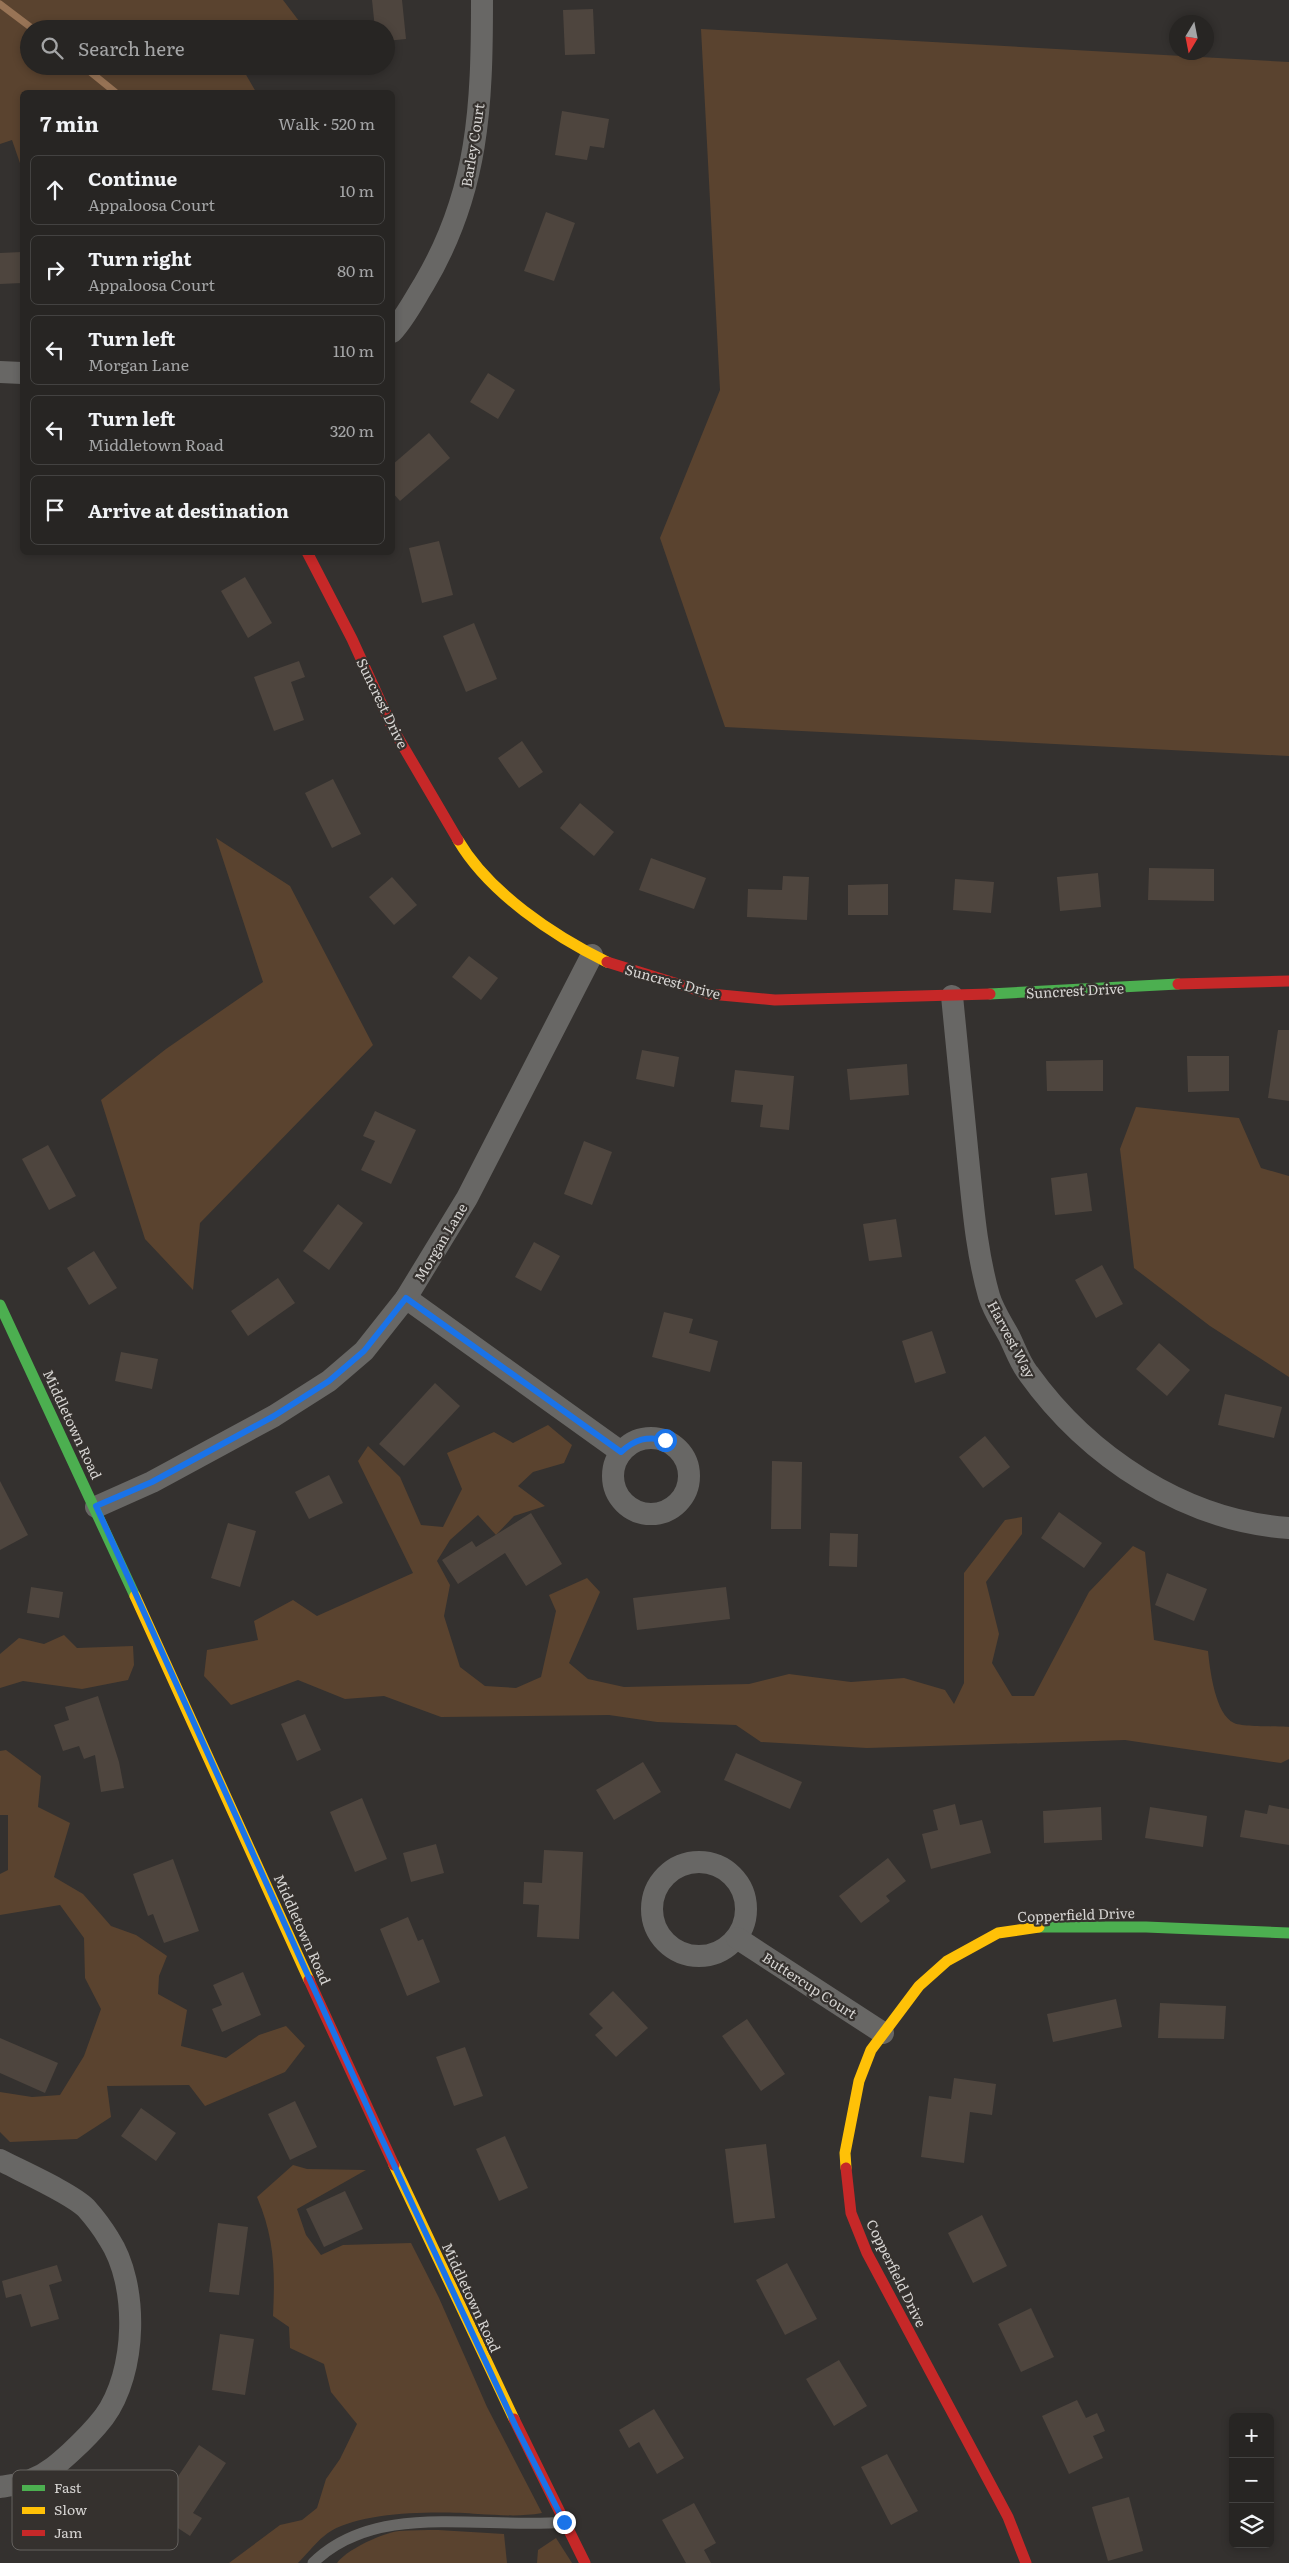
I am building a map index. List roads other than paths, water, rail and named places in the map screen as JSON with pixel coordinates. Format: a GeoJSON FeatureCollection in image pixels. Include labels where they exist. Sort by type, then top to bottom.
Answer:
{"type":"FeatureCollection","features":[{"type":"Feature","properties":{"kind":"street","name":"Barley Court"},"geometry":{"type":"LineString","coordinates":[[395,329],[401,322],[434,267],[453,226],[468,182],[476,136],[482,74],[482,0]]}},
{"type":"Feature","properties":{"kind":"street"},"geometry":{"type":"LineString","coordinates":[[0,372],[20,373]]}},
{"type":"Feature","properties":{"kind":"street","name":"Suncrest Drive"},"geometry":{"type":"LineString","coordinates":[[309,555],[352,639],[393,729],[460,844],[486,877],[524,910],[572,944],[613,965],[710,994],[775,1000],[952,996],[1243,981],[1289,981]]}},
{"type":"Feature","properties":{"kind":"street","name":"Morgan Lane"},"geometry":{"type":"LineString","coordinates":[[96,1506],[152,1482],[274,1416],[329,1381],[364,1351],[406,1298],[467,1198],[592,955]]}},
{"type":"Feature","properties":{"kind":"street","name":"Harvest Way"},"geometry":{"type":"LineString","coordinates":[[952,996],[977,1248],[990,1298],[1027,1372],[1066,1417],[1092,1442],[1131,1473],[1174,1498],[1215,1514],[1259,1526],[1289,1528]]}},
{"type":"Feature","properties":{"kind":"street"},"geometry":{"type":"LineString","coordinates":[[406,1298],[621,1452]]}},
{"type":"Feature","properties":{"kind":"street","name":"Middletown Road"},"geometry":{"type":"LineString","coordinates":[[0,1305],[96,1506],[380,2135],[516,2427],[585,2563]]}},
{"type":"Feature","properties":{"kind":"street"},"geometry":{"type":"LineString","coordinates":[[696,1861],[712,1862],[726,1869],[737,1880],[744,1894],[747,1909],[744,1924],[737,1938],[725,1948],[710,1955],[695,1956],[679,1952],[666,1943],[657,1930],[652,1915],[652,1899],[658,1885],[668,1873],[681,1864],[696,1861]]}},
{"type":"Feature","properties":{"kind":"street","name":"Copperfield Drive"},"geometry":{"type":"LineString","coordinates":[[1026,2563],[1008,2517],[867,2253],[851,2213],[845,2153],[859,2082],[872,2050],[883,2032],[919,1986],[947,1961],[998,1933],[1036,1928],[1146,1927],[1289,1933]]}},
{"type":"Feature","properties":{"kind":"street","name":"Buttercup Court"},"geometry":{"type":"LineString","coordinates":[[737,1938],[883,2032]]}},
{"type":"Feature","properties":{"kind":"street"},"geometry":{"type":"LineString","coordinates":[[0,2160],[85,2207],[110,2240],[123,2270],[130,2303],[130,2328],[126,2361],[118,2389],[105,2416],[82,2442],[50,2470]]}},
{"type":"Feature","properties":{"kind":"lane"},"geometry":{"type":"LineString","coordinates":[[313,2563],[331,2548],[348,2538],[387,2525],[414,2522],[517,2525],[564,2522]]}},
{"type":"Feature","properties":{"kind":"waterway"},"geometry":{"type":"LineString","coordinates":[[0,4],[21,20]]}},
{"type":"Feature","properties":{"kind":"waterway"},"geometry":{"type":"LineString","coordinates":[[94,75],[113,90]]}}]}
